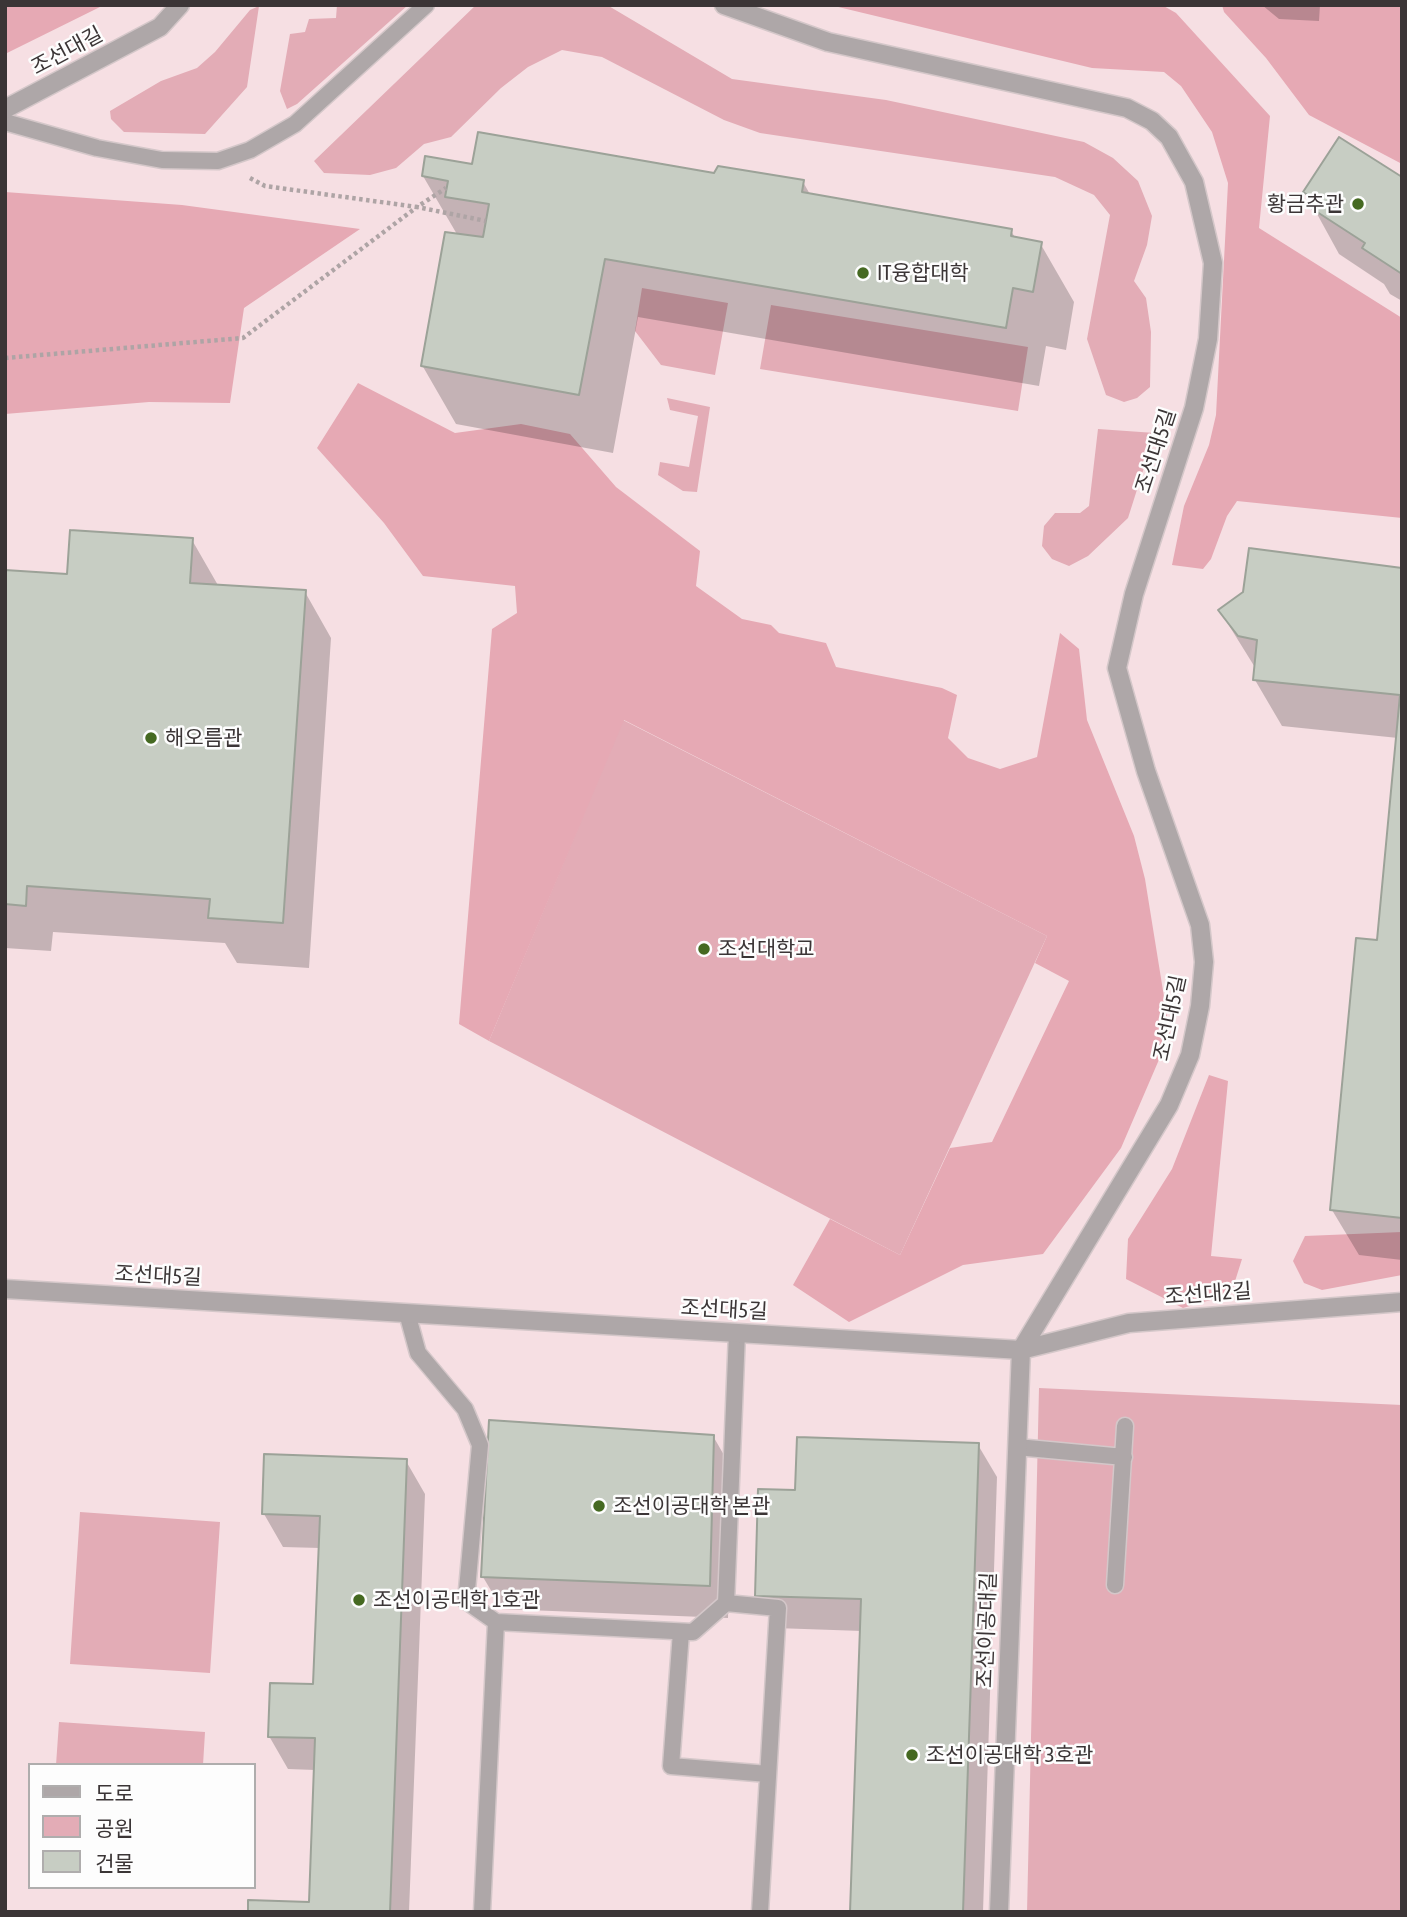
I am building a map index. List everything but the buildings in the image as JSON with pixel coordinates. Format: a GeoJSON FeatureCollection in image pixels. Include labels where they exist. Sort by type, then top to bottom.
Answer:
{"type":"FeatureCollection","features":[{"type":"Feature","properties":{"kind":"street","name":"조선대길"},"geometry":{"type":"LineString","coordinates":[[5,109],[160,27],[180,5]]}},
{"type":"Feature","properties":{"kind":"street","name":"조선대5길"},"geometry":{"type":"LineString","coordinates":[[6,1290],[1021,1350],[1169,1105],[1190,1055],[1200,1006],[1204,962],[1200,925],[1146,771],[1117,668],[1134,594],[1194,408],[1208,339],[1213,263],[1194,182],[1170,137],[1152,121],[1127,108],[828,42],[724,5]]}},
{"type":"Feature","properties":{"kind":"street","name":"조선대2길"},"geometry":{"type":"LineString","coordinates":[[1021,1350],[1129,1323],[1402,1302]]}},
{"type":"Feature","properties":{"kind":"street","name":"조선이공대길"},"geometry":{"type":"LineString","coordinates":[[999,1912],[1021,1350]]}},
{"type":"Feature","properties":{"kind":"lane"},"geometry":{"type":"LineString","coordinates":[[5,122],[123,153],[162,160],[218,161],[250,150],[295,124],[425,5]]}},
{"type":"Feature","properties":{"kind":"lane"},"geometry":{"type":"LineString","coordinates":[[407,1313],[418,1353],[465,1409],[480,1445],[466,1601],[496,1622],[693,1632],[726,1603],[737,1333]]}},
{"type":"Feature","properties":{"kind":"lane"},"geometry":{"type":"LineString","coordinates":[[1115,1585],[1125,1426]]}},
{"type":"Feature","properties":{"kind":"lane"},"geometry":{"type":"LineString","coordinates":[[1017,1447],[1124,1457]]}},
{"type":"Feature","properties":{"kind":"lane"},"geometry":{"type":"LineString","coordinates":[[726,1603],[778,1608],[760,1912]]}},
{"type":"Feature","properties":{"kind":"lane"},"geometry":{"type":"LineString","coordinates":[[482,1912],[496,1622]]}},
{"type":"Feature","properties":{"kind":"lane"},"geometry":{"type":"LineString","coordinates":[[681,1632],[671,1766],[768,1774]]}},
{"type":"Feature","properties":{"kind":"path"},"geometry":{"type":"LineString","coordinates":[[218,161],[265,186],[417,207],[486,221]]}},
{"type":"Feature","properties":{"kind":"path"},"geometry":{"type":"LineString","coordinates":[[5,358],[243,338],[446,188]]}},
{"type":"Feature","properties":{"kind":"shaded area","name":"조선대학교"},"geometry":{"type":"Polygon","coordinates":[[[5,5],[1309,5],[1402,133],[1402,1912],[5,1912],[5,5]]]}},
{"type":"Feature","properties":{"kind":"shaded area"},"geometry":{"type":"Polygon","coordinates":[[[5,5],[104,5],[5,54],[5,5]]]}},
{"type":"Feature","properties":{"kind":"shaded area"},"geometry":{"type":"Polygon","coordinates":[[[830,5],[1162,5],[1176,13],[1270,116],[1259,228],[1402,318],[1402,518],[1237,501],[1227,516],[1211,559],[1203,569],[1172,565],[1184,506],[1209,445],[1216,415],[1228,183],[1212,132],[1181,86],[1164,72],[1092,68],[830,5]]]}},
{"type":"Feature","properties":{"kind":"shaded area"},"geometry":{"type":"Polygon","coordinates":[[[1222,5],[1402,5],[1402,164],[1309,115],[1266,58],[1224,12],[1222,5]]]}},
{"type":"Feature","properties":{"kind":"shaded area"},"geometry":{"type":"Polygon","coordinates":[[[5,192],[182,205],[360,229],[244,308],[230,403],[149,402],[5,414],[5,192]]]}},
{"type":"Feature","properties":{"kind":"shaded area"},"geometry":{"type":"Polygon","coordinates":[[[358,383],[455,433],[521,424],[570,434],[616,487],[700,551],[696,586],[742,619],[771,625],[779,633],[826,643],[836,667],[942,688],[957,695],[948,738],[968,758],[1000,769],[1037,757],[1060,633],[1079,649],[1087,720],[1134,836],[1145,879],[1170,1034],[1121,1148],[1043,1254],[963,1265],[849,1322],[793,1285],[830,1219],[900,1255],[950,1148],[992,1142],[1069,981],[1035,963],[1047,936],[624,720],[489,1041],[459,1024],[492,629],[517,613],[515,586],[423,576],[384,523],[317,448],[358,383]]]}},
{"type":"Feature","properties":{"kind":"shaded area"},"geometry":{"type":"Polygon","coordinates":[[[1209,1075],[1228,1081],[1211,1256],[1242,1259],[1231,1294],[1183,1308],[1126,1279],[1128,1239],[1172,1169],[1209,1075]]]}},
{"type":"Feature","properties":{"kind":"shaded area"},"geometry":{"type":"Polygon","coordinates":[[[1402,1232],[1402,1275],[1322,1290],[1304,1283],[1293,1261],[1305,1236],[1402,1232]]]}},
{"type":"Feature","properties":{"kind":"green space"},"geometry":{"type":"Polygon","coordinates":[[[337,5],[408,5],[297,104],[287,109],[280,91],[290,34],[305,32],[309,19],[336,18],[337,5]]]}},
{"type":"Feature","properties":{"kind":"green space"},"geometry":{"type":"Polygon","coordinates":[[[476,5],[607,5],[732,79],[886,100],[1084,142],[1113,158],[1138,181],[1152,216],[1147,245],[1134,281],[1146,298],[1151,332],[1150,387],[1137,398],[1124,402],[1106,395],[1087,339],[1110,215],[1094,195],[1055,177],[760,133],[724,120],[602,57],[562,50],[528,67],[501,88],[451,137],[424,144],[396,168],[370,175],[324,173],[314,161],[476,5]]]}},
{"type":"Feature","properties":{"kind":"green space"},"geometry":{"type":"Polygon","coordinates":[[[259,6],[247,87],[205,134],[124,132],[111,119],[110,111],[161,81],[197,68],[215,52],[250,10],[259,6]]]}},
{"type":"Feature","properties":{"kind":"green space"},"geometry":{"type":"Polygon","coordinates":[[[642,288],[728,303],[715,375],[661,365],[635,331],[642,288]]]}},
{"type":"Feature","properties":{"kind":"green space"},"geometry":{"type":"Polygon","coordinates":[[[771,305],[1028,347],[1018,411],[760,369],[771,305]]]}},
{"type":"Feature","properties":{"kind":"green space"},"geometry":{"type":"Polygon","coordinates":[[[667,398],[710,407],[697,492],[683,491],[658,475],[660,462],[689,467],[698,416],[670,410],[667,398]]]}},
{"type":"Feature","properties":{"kind":"green space"},"geometry":{"type":"Polygon","coordinates":[[[1098,429],[1155,433],[1128,518],[1088,556],[1069,566],[1052,559],[1042,546],[1044,526],[1055,513],[1080,513],[1089,506],[1098,429]]]}},
{"type":"Feature","properties":{"kind":"green space"},"geometry":{"type":"Polygon","coordinates":[[[623,720],[1047,936],[900,1255],[489,1041],[623,720]]]}},
{"type":"Feature","properties":{"kind":"green space"},"geometry":{"type":"Polygon","coordinates":[[[1039,1388],[1402,1405],[1402,1912],[1027,1912],[1039,1388]]]}},
{"type":"Feature","properties":{"kind":"green space"},"geometry":{"type":"Polygon","coordinates":[[[80,1512],[220,1522],[210,1673],[70,1664],[80,1512]]]}},
{"type":"Feature","properties":{"kind":"green space"},"geometry":{"type":"Polygon","coordinates":[[[59,1722],[205,1732],[203,1763],[56,1763],[59,1722]]]}},
{"type":"Feature","properties":{"kind":"place","name":"황금추관"},"geometry":{"type":"Point","coordinates":[1358,204]}},
{"type":"Feature","properties":{"kind":"place","name":"IT융합대학"},"geometry":{"type":"Point","coordinates":[863,273]}},
{"type":"Feature","properties":{"kind":"place","name":"해오름관"},"geometry":{"type":"Point","coordinates":[151,738]}},
{"type":"Feature","properties":{"kind":"place","name":"조선대학교"},"geometry":{"type":"Point","coordinates":[704,949]}},
{"type":"Feature","properties":{"kind":"place","name":"조선이공대학 본관"},"geometry":{"type":"Point","coordinates":[599,1506]}},
{"type":"Feature","properties":{"kind":"place","name":"조선이공대학 1호관"},"geometry":{"type":"Point","coordinates":[359,1600]}},
{"type":"Feature","properties":{"kind":"place","name":"조선이공대학 3호관"},"geometry":{"type":"Point","coordinates":[912,1755]}}]}
